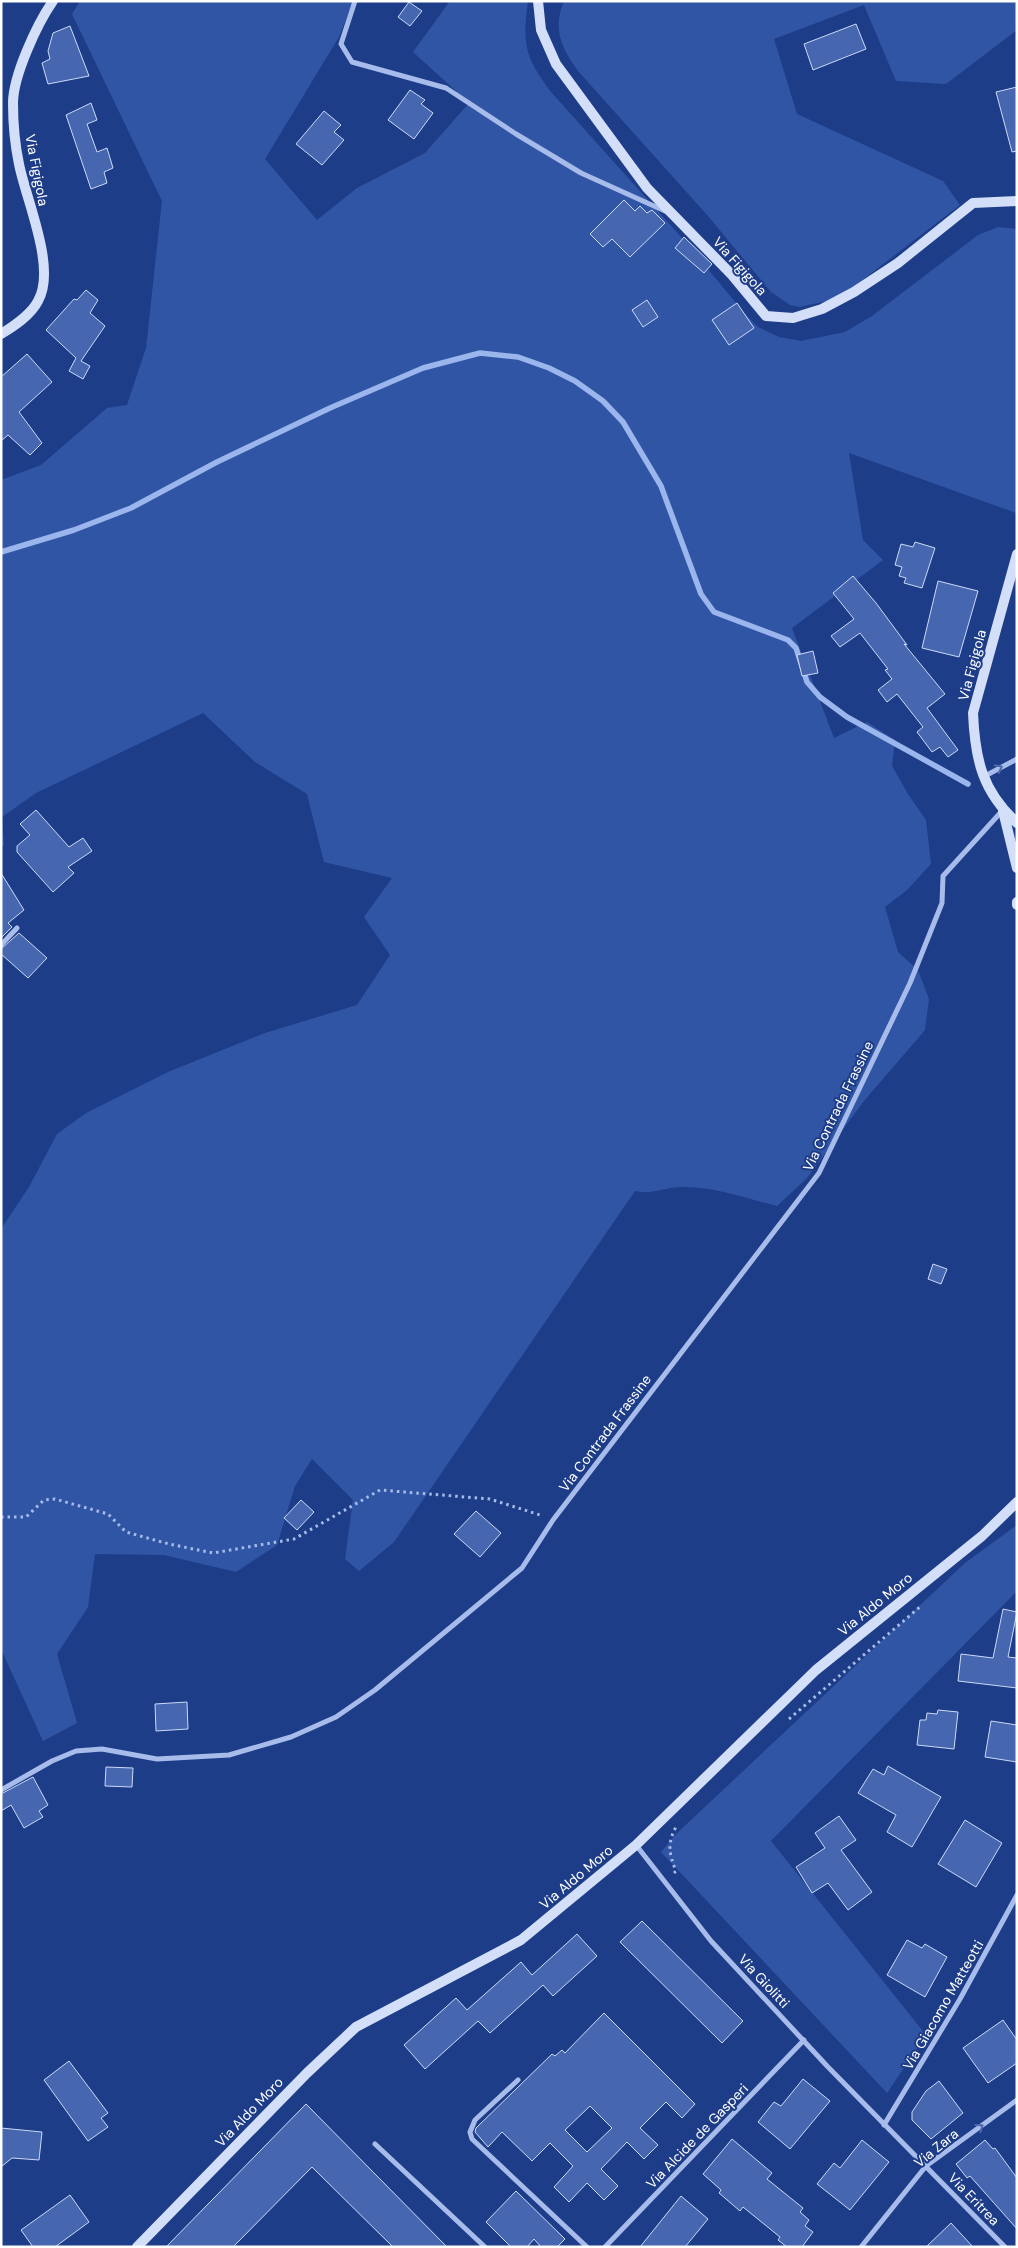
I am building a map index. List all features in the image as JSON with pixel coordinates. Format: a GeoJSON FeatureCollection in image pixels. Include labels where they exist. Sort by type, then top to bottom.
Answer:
{"type":"FeatureCollection","features":[{"type":"Feature","properties":{"kind":"street","name":"Via Figigola"},"geometry":{"type":"LineString","coordinates":[[1,334],[16,324],[38,302],[44,284],[43,258],[19,163],[13,102],[23,62],[53,1]]}},
{"type":"Feature","properties":{"kind":"street"},"geometry":{"type":"LineString","coordinates":[[355,1],[341,44],[352,62],[446,88],[516,134],[581,173],[670,214]]}},
{"type":"Feature","properties":{"kind":"street","name":"Via Figigola"},"geometry":{"type":"LineString","coordinates":[[538,1],[541,30],[556,64],[647,188],[670,214],[732,275],[766,316],[793,318],[822,309],[854,292],[898,263],[973,203],[1017,201]]}},
{"type":"Feature","properties":{"kind":"street","name":"Via Figigola"},"geometry":{"type":"LineString","coordinates":[[1002,810],[982,778],[974,734],[973,712],[1017,554]]}},
{"type":"Feature","properties":{"kind":"street"},"geometry":{"type":"LineString","coordinates":[[982,778],[1017,759]]}},
{"type":"Feature","properties":{"kind":"street"},"geometry":{"type":"LineString","coordinates":[[1002,810],[1017,823]]}},
{"type":"Feature","properties":{"kind":"street"},"geometry":{"type":"LineString","coordinates":[[1002,810],[1017,868]]}},
{"type":"Feature","properties":{"kind":"street","name":"Via Contrada Frassine"},"geometry":{"type":"LineString","coordinates":[[1,1790],[52,1761],[76,1750],[102,1749],[156,1760],[229,1755],[292,1737],[336,1717],[375,1690],[522,1568],[553,1520],[819,1173],[910,983],[942,903],[943,876],[1002,810]]}},
{"type":"Feature","properties":{"kind":"street"},"geometry":{"type":"LineString","coordinates":[[1,946],[17,928]]}},
{"type":"Feature","properties":{"kind":"street","name":"Via Aldo Moro"},"geometry":{"type":"LineString","coordinates":[[137,2247],[306,2073],[356,2027],[521,1940],[636,1845],[816,1670],[982,1536],[1017,1502]]}},
{"type":"Feature","properties":{"kind":"street","name":"Via Giolitti"},"geometry":{"type":"LineString","coordinates":[[636,1845],[711,1941],[884,2125]]}},
{"type":"Feature","properties":{"kind":"street","name":"Via Giacomo Matteotti"},"geometry":{"type":"LineString","coordinates":[[884,2125],[956,2007],[1017,1895]]}},
{"type":"Feature","properties":{"kind":"street","name":"Via Alcide de Gasperi"},"geometry":{"type":"LineString","coordinates":[[605,2247],[804,2040]]}},
{"type":"Feature","properties":{"kind":"street"},"geometry":{"type":"LineString","coordinates":[[518,2080],[475,2120],[470,2132],[472,2139],[588,2247]]}},
{"type":"Feature","properties":{"kind":"street","name":"Via Zara"},"geometry":{"type":"LineString","coordinates":[[861,2247],[926,2166],[1017,2100]]}},
{"type":"Feature","properties":{"kind":"street","name":"Via Eritrea"},"geometry":{"type":"LineString","coordinates":[[884,2125],[1005,2247]]}},
{"type":"Feature","properties":{"kind":"street"},"geometry":{"type":"LineString","coordinates":[[375,2144],[485,2247]]}},
{"type":"Feature","properties":{"kind":"path"},"geometry":{"type":"LineString","coordinates":[[1,1516],[26,1517],[44,1500],[55,1499],[108,1514],[126,1532],[169,1544],[213,1553],[294,1539],[380,1490],[490,1499],[553,1520]]}},
{"type":"Feature","properties":{"kind":"path"},"geometry":{"type":"LineString","coordinates":[[782,1725],[926,1602]]}},
{"type":"Feature","properties":{"kind":"path"},"geometry":{"type":"LineString","coordinates":[[674,1873],[676,1871],[670,1857],[669,1847],[676,1827],[683,1820]]}},
{"type":"Feature","properties":{"kind":"shaded area"},"geometry":{"type":"Polygon","coordinates":[[[80,1],[353,1],[339,37],[265,159],[317,220],[357,188],[425,153],[469,103],[413,52],[450,1],[528,1],[525,28],[526,39],[531,59],[542,80],[682,238],[746,315],[758,327],[779,337],[801,341],[845,332],[872,316],[978,235],[998,227],[1017,229],[1017,510],[1016,513],[849,453],[863,540],[883,560],[792,628],[834,738],[867,722],[895,740],[892,766],[926,820],[931,864],[907,890],[885,907],[898,952],[918,970],[929,999],[925,1030],[864,1101],[807,1178],[777,1206],[720,1191],[697,1188],[679,1187],[648,1192],[635,1191],[394,1542],[359,1571],[345,1559],[353,1500],[312,1459],[295,1486],[277,1545],[236,1572],[164,1555],[95,1554],[88,1607],[57,1654],[77,1723],[43,1741],[1,1649],[1,1229],[29,1187],[57,1134],[86,1113],[168,1072],[265,1033],[357,1005],[390,955],[364,917],[392,878],[324,862],[307,794],[255,762],[203,713],[36,793],[2,817],[4,846],[1,845],[1,480],[41,465],[107,408],[127,405],[146,348],[162,201],[72,14],[80,1]]]}},
{"type":"Feature","properties":{"kind":"shaded area"},"geometry":{"type":"Polygon","coordinates":[[[564,1],[1017,1],[1017,30],[946,84],[896,81],[864,5],[774,39],[797,114],[943,181],[960,205],[852,288],[831,300],[800,307],[790,305],[771,292],[708,216],[578,71],[567,55],[560,38],[560,11],[564,1]]]}},
{"type":"Feature","properties":{"kind":"shaded area"},"geometry":{"type":"Polygon","coordinates":[[[1017,1525],[1017,1591],[771,1841],[926,2035],[887,2093],[661,1852],[676,1834],[965,1563],[1017,1525]]]}},
{"type":"Feature","properties":{"kind":"building"},"geometry":{"type":"Polygon","coordinates":[[[409,2],[422,11],[410,26],[398,17],[409,2]]]}},
{"type":"Feature","properties":{"kind":"building"},"geometry":{"type":"Polygon","coordinates":[[[856,24],[866,49],[813,70],[804,44],[856,24]]]}},
{"type":"Feature","properties":{"kind":"building"},"geometry":{"type":"Polygon","coordinates":[[[70,26],[89,76],[48,84],[42,63],[50,59],[48,51],[53,33],[70,26]]]}},
{"type":"Feature","properties":{"kind":"building"},"geometry":{"type":"Polygon","coordinates":[[[1017,87],[1017,151],[1012,152],[996,92],[1017,87]]]}},
{"type":"Feature","properties":{"kind":"building"},"geometry":{"type":"Polygon","coordinates":[[[410,90],[425,100],[421,104],[433,113],[414,139],[388,120],[410,90]]]}},
{"type":"Feature","properties":{"kind":"building"},"geometry":{"type":"Polygon","coordinates":[[[91,103],[97,120],[87,124],[97,152],[107,148],[113,168],[104,172],[107,183],[91,189],[66,115],[91,103]]]}},
{"type":"Feature","properties":{"kind":"building"},"geometry":{"type":"Polygon","coordinates":[[[324,111],[341,125],[334,132],[344,140],[322,165],[296,144],[324,111]]]}},
{"type":"Feature","properties":{"kind":"building"},"geometry":{"type":"Polygon","coordinates":[[[624,200],[635,211],[640,206],[647,213],[652,210],[665,223],[630,257],[612,239],[603,247],[590,234],[624,200]]]}},
{"type":"Feature","properties":{"kind":"building"},"geometry":{"type":"Polygon","coordinates":[[[684,237],[712,264],[704,273],[675,248],[684,237]]]}},
{"type":"Feature","properties":{"kind":"building"},"geometry":{"type":"Polygon","coordinates":[[[86,290],[98,300],[90,313],[105,326],[81,361],[90,366],[83,379],[69,371],[76,358],[46,330],[74,299],[77,300],[86,290]]]}},
{"type":"Feature","properties":{"kind":"building"},"geometry":{"type":"Polygon","coordinates":[[[647,300],[658,317],[643,327],[632,310],[647,300]]]}},
{"type":"Feature","properties":{"kind":"building"},"geometry":{"type":"Polygon","coordinates":[[[737,303],[754,328],[729,345],[712,320],[737,303]]]}},
{"type":"Feature","properties":{"kind":"building"},"geometry":{"type":"Polygon","coordinates":[[[27,354],[52,382],[19,412],[42,443],[30,455],[8,435],[1,441],[1,377],[27,354]]]}},
{"type":"Feature","properties":{"kind":"building"},"geometry":{"type":"Polygon","coordinates":[[[915,542],[935,548],[922,588],[904,583],[906,578],[899,576],[902,567],[895,565],[901,544],[913,547],[915,542]]]}},
{"type":"Feature","properties":{"kind":"building"},"geometry":{"type":"Polygon","coordinates":[[[853,576],[907,645],[904,644],[945,694],[927,708],[958,750],[948,757],[940,747],[932,752],[917,732],[923,727],[897,694],[887,702],[878,690],[892,679],[885,670],[888,669],[860,633],[840,647],[831,636],[854,619],[833,593],[853,576]]]}},
{"type":"Feature","properties":{"kind":"building"},"geometry":{"type":"Polygon","coordinates":[[[938,581],[978,591],[959,657],[922,648],[938,581]]]}},
{"type":"Feature","properties":{"kind":"building"},"geometry":{"type":"Polygon","coordinates":[[[813,651],[818,673],[802,676],[797,655],[813,651]]]}},
{"type":"Feature","properties":{"kind":"building"},"geometry":{"type":"Polygon","coordinates":[[[36,810],[69,847],[83,838],[92,851],[68,867],[74,873],[53,892],[17,852],[17,846],[30,835],[20,824],[36,810]]]}},
{"type":"Feature","properties":{"kind":"building"},"geometry":{"type":"Polygon","coordinates":[[[1,873],[24,910],[8,923],[12,927],[1,938],[1,873]]]}},
{"type":"Feature","properties":{"kind":"building"},"geometry":{"type":"Polygon","coordinates":[[[19,933],[47,958],[28,978],[1,954],[1,949],[19,933]]]}},
{"type":"Feature","properties":{"kind":"building"},"geometry":{"type":"Polygon","coordinates":[[[933,1264],[947,1269],[941,1284],[928,1279],[933,1264]]]}},
{"type":"Feature","properties":{"kind":"building"},"geometry":{"type":"Polygon","coordinates":[[[301,1500],[314,1512],[297,1530],[284,1518],[301,1500]]]}},
{"type":"Feature","properties":{"kind":"building"},"geometry":{"type":"Polygon","coordinates":[[[476,1511],[501,1533],[480,1557],[454,1534],[476,1511]]]}},
{"type":"Feature","properties":{"kind":"building"},"geometry":{"type":"Polygon","coordinates":[[[1003,1609],[1017,1612],[1008,1657],[1017,1658],[1017,1688],[958,1681],[961,1654],[993,1658],[1003,1609]]]}},
{"type":"Feature","properties":{"kind":"building"},"geometry":{"type":"Polygon","coordinates":[[[187,1702],[188,1729],[156,1731],[155,1704],[187,1702]]]}},
{"type":"Feature","properties":{"kind":"building"},"geometry":{"type":"Polygon","coordinates":[[[938,1710],[958,1712],[954,1749],[917,1745],[920,1720],[926,1720],[927,1713],[937,1714],[938,1710]]]}},
{"type":"Feature","properties":{"kind":"building"},"geometry":{"type":"Polygon","coordinates":[[[991,1721],[1017,1725],[1017,1762],[985,1757],[991,1721]]]}},
{"type":"Feature","properties":{"kind":"building"},"geometry":{"type":"Polygon","coordinates":[[[888,1766],[941,1797],[912,1847],[887,1832],[896,1815],[858,1793],[873,1769],[884,1775],[888,1766]]]}},
{"type":"Feature","properties":{"kind":"building"},"geometry":{"type":"Polygon","coordinates":[[[106,1767],[133,1768],[132,1787],[105,1786],[106,1767]]]}},
{"type":"Feature","properties":{"kind":"building"},"geometry":{"type":"Polygon","coordinates":[[[33,1777],[48,1805],[39,1811],[43,1817],[24,1828],[11,1805],[1,1811],[1,1794],[33,1777]]]}},
{"type":"Feature","properties":{"kind":"building"},"geometry":{"type":"Polygon","coordinates":[[[839,1816],[856,1840],[841,1850],[872,1892],[848,1910],[828,1883],[812,1893],[796,1867],[825,1848],[815,1833],[839,1816]]]}},
{"type":"Feature","properties":{"kind":"building"},"geometry":{"type":"Polygon","coordinates":[[[965,1820],[1002,1843],[976,1887],[938,1864],[965,1820]]]}},
{"type":"Feature","properties":{"kind":"building"},"geometry":{"type":"Polygon","coordinates":[[[642,1921],[743,2021],[722,2043],[620,1942],[642,1921]]]}},
{"type":"Feature","properties":{"kind":"building"},"geometry":{"type":"Polygon","coordinates":[[[577,1934],[597,1956],[553,1996],[543,1985],[490,2033],[478,2021],[425,2069],[404,2045],[456,1998],[467,2010],[521,1962],[532,1975],[577,1934]]]}},
{"type":"Feature","properties":{"kind":"building"},"geometry":{"type":"Polygon","coordinates":[[[907,1940],[922,1948],[925,1944],[947,1957],[925,1997],[887,1975],[907,1940]]]}},
{"type":"Feature","properties":{"kind":"building"},"geometry":{"type":"Polygon","coordinates":[[[604,2013],[695,2104],[682,2118],[666,2102],[640,2128],[658,2145],[644,2159],[627,2142],[601,2169],[618,2186],[604,2200],[587,2183],[569,2202],[554,2187],[573,2166],[550,2143],[532,2161],[502,2132],[488,2147],[475,2132],[476,2128],[552,2054],[555,2056],[562,2050],[565,2053],[604,2013]],[[590,2106],[565,2130],[587,2152],[612,2128],[590,2106]]]}},
{"type":"Feature","properties":{"kind":"building"},"geometry":{"type":"Polygon","coordinates":[[[1003,2020],[1017,2040],[1017,2063],[988,2083],[963,2048],[1003,2020]]]}},
{"type":"Feature","properties":{"kind":"building"},"geometry":{"type":"Polygon","coordinates":[[[69,2061],[108,2113],[101,2118],[108,2127],[88,2141],[44,2080],[69,2061]]]}},
{"type":"Feature","properties":{"kind":"building"},"geometry":{"type":"Polygon","coordinates":[[[803,2079],[830,2101],[790,2149],[758,2122],[774,2102],[781,2106],[803,2079]]]}},
{"type":"Feature","properties":{"kind":"building"},"geometry":{"type":"Polygon","coordinates":[[[939,2081],[963,2113],[931,2139],[912,2120],[912,2112],[926,2091],[939,2081]]]}},
{"type":"Feature","properties":{"kind":"building"},"geometry":{"type":"Polygon","coordinates":[[[306,2104],[447,2247],[393,2247],[312,2167],[233,2247],[166,2247],[306,2104]]]}},
{"type":"Feature","properties":{"kind":"building"},"geometry":{"type":"Polygon","coordinates":[[[1,2128],[42,2132],[39,2160],[12,2158],[1,2167],[1,2128]]]}},
{"type":"Feature","properties":{"kind":"building"},"geometry":{"type":"Polygon","coordinates":[[[732,2139],[772,2173],[767,2179],[803,2208],[800,2212],[809,2220],[805,2226],[813,2232],[802,2247],[787,2247],[778,2240],[780,2237],[743,2207],[740,2211],[719,2193],[721,2190],[703,2174],[732,2139]]]}},
{"type":"Feature","properties":{"kind":"building"},"geometry":{"type":"Polygon","coordinates":[[[862,2140],[889,2162],[850,2210],[817,2184],[834,2163],[840,2168],[862,2140]]]}},
{"type":"Feature","properties":{"kind":"building"},"geometry":{"type":"Polygon","coordinates":[[[985,2140],[993,2149],[995,2148],[1017,2178],[1017,2229],[970,2176],[967,2178],[956,2164],[985,2140]]]}},
{"type":"Feature","properties":{"kind":"building"},"geometry":{"type":"Polygon","coordinates":[[[516,2191],[565,2239],[557,2247],[541,2247],[534,2239],[527,2247],[511,2247],[486,2222],[516,2191]]]}},
{"type":"Feature","properties":{"kind":"building"},"geometry":{"type":"Polygon","coordinates":[[[70,2195],[89,2222],[55,2247],[33,2247],[21,2230],[70,2195]]]}},
{"type":"Feature","properties":{"kind":"building"},"geometry":{"type":"Polygon","coordinates":[[[681,2196],[708,2219],[685,2247],[640,2247],[681,2196]]]}},
{"type":"Feature","properties":{"kind":"building"},"geometry":{"type":"Polygon","coordinates":[[[951,2223],[973,2247],[926,2247],[951,2223]]]}},
{"type":"Feature","properties":{"kind":"waterway"},"geometry":{"type":"LineString","coordinates":[[1,552],[74,530],[131,508],[217,462],[330,408],[423,368],[480,353],[518,357],[549,368],[575,381],[603,401],[623,422],[661,486],[701,594],[714,612],[788,640],[796,648],[807,682],[820,697],[847,717],[968,784]]}}]}
